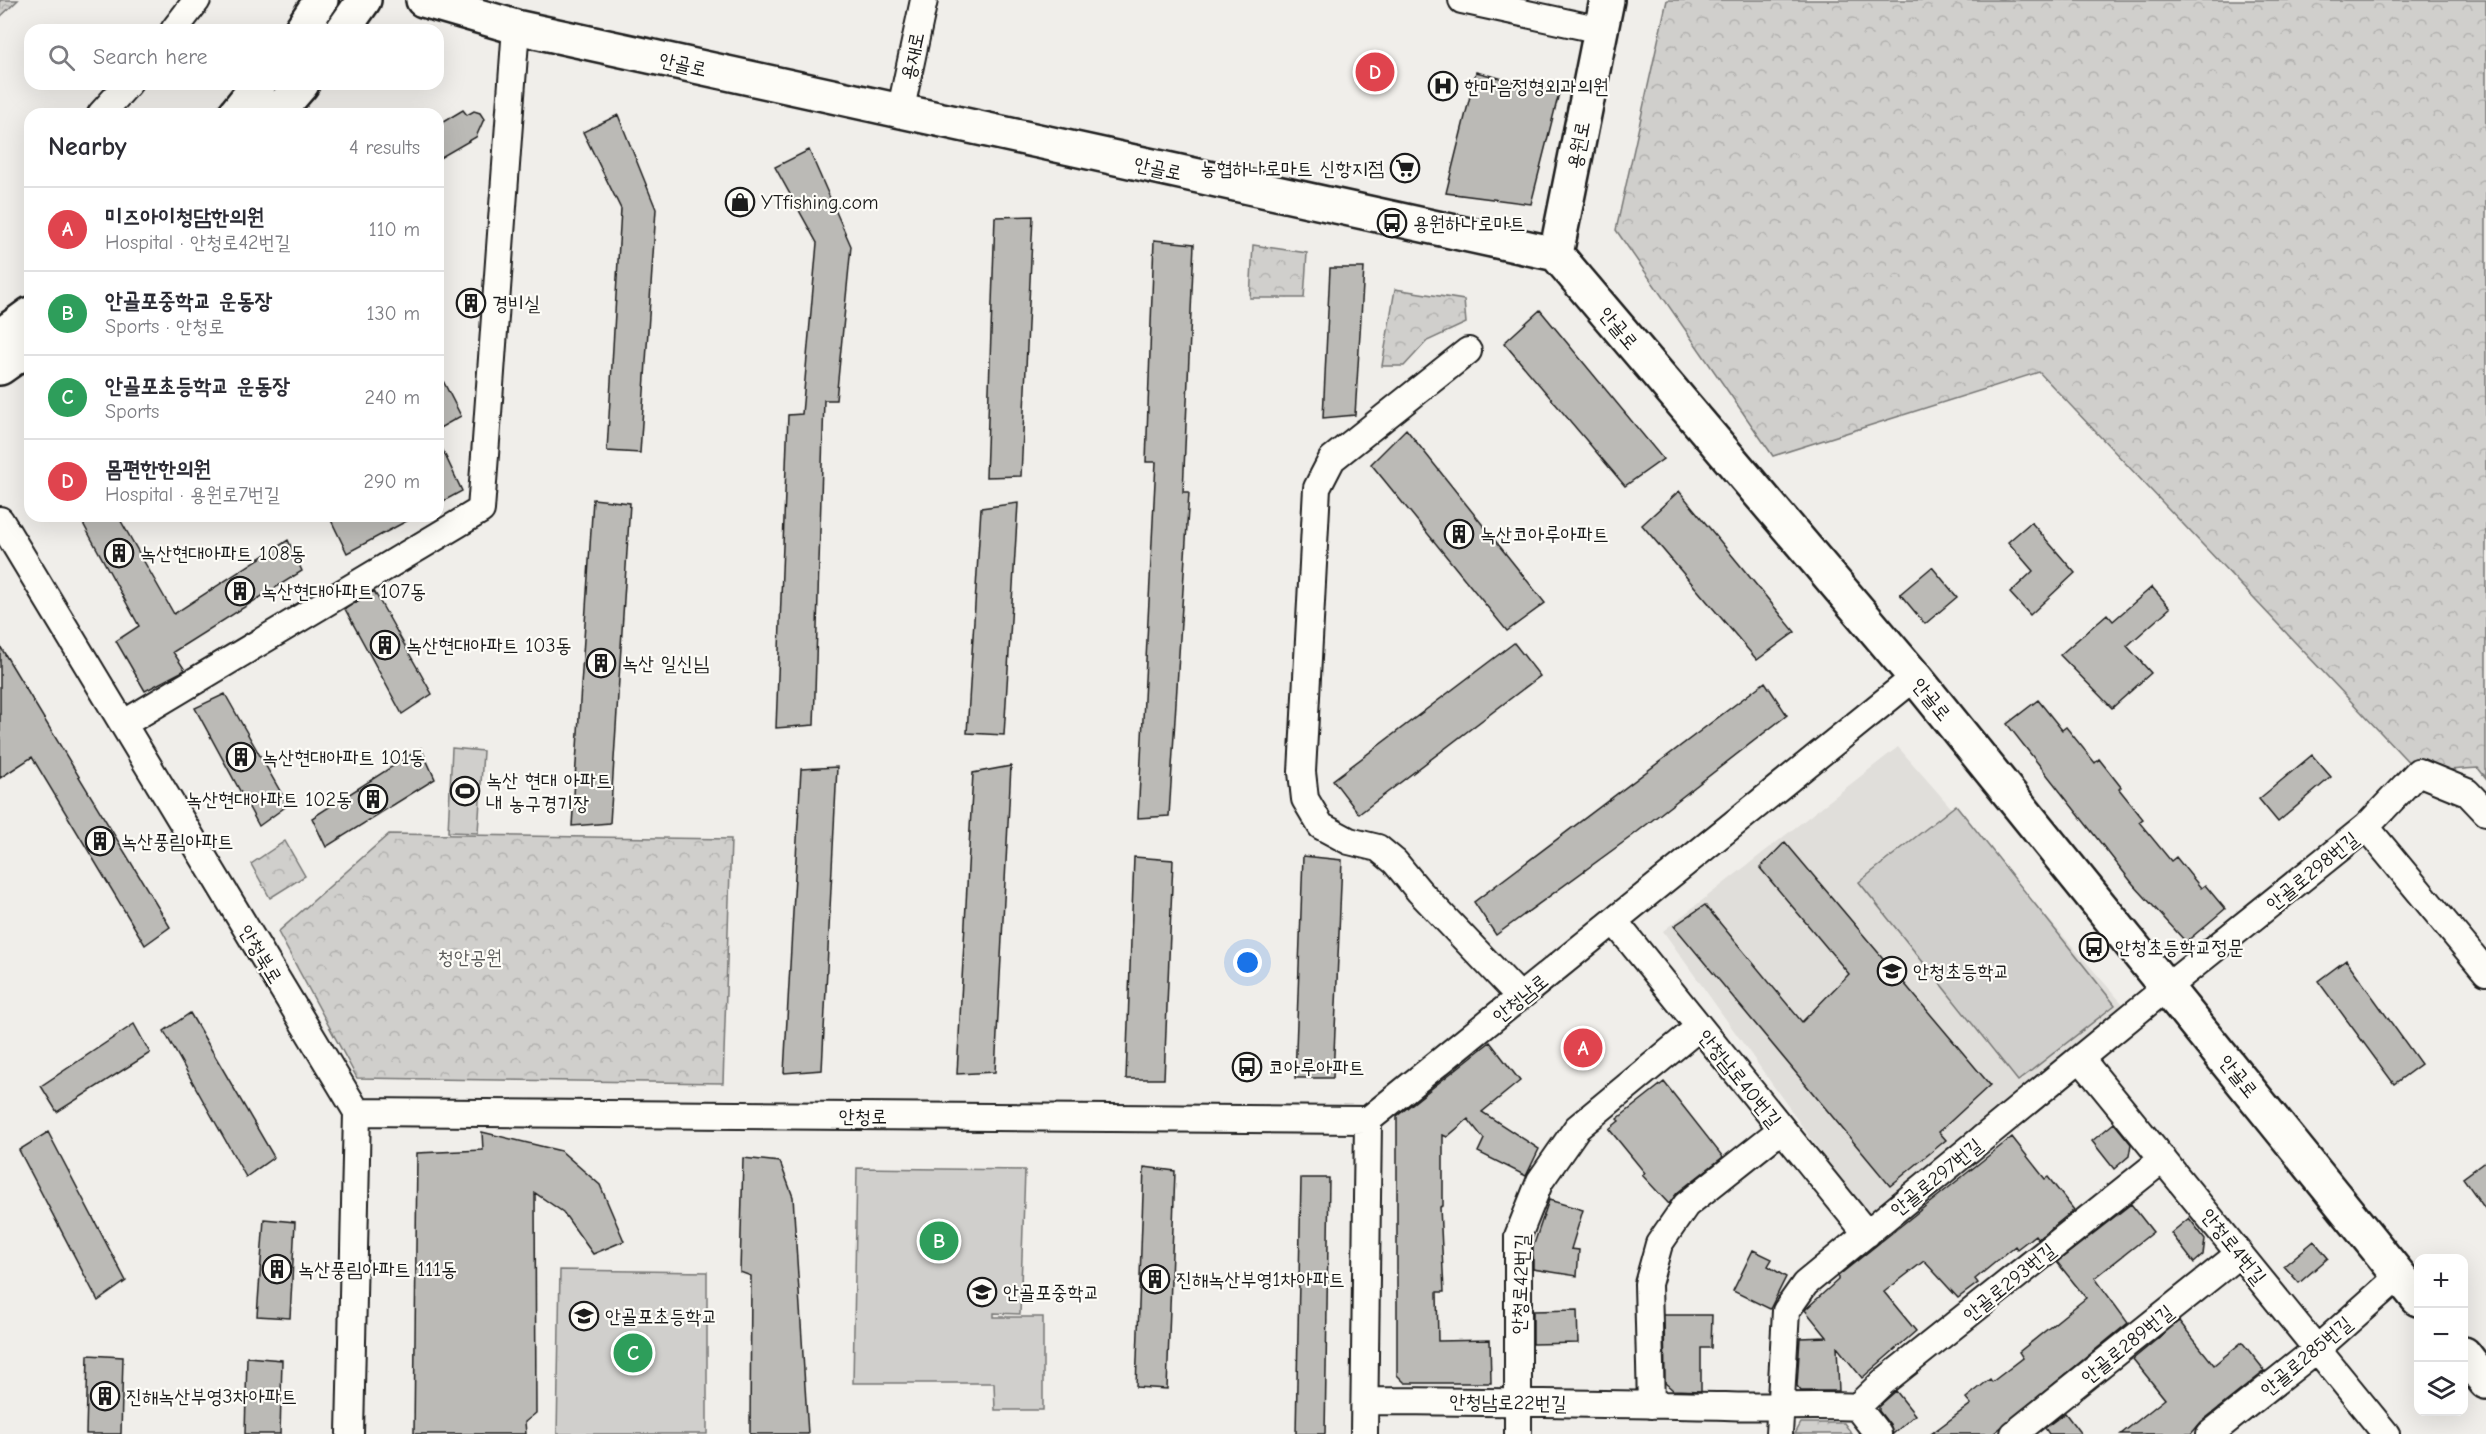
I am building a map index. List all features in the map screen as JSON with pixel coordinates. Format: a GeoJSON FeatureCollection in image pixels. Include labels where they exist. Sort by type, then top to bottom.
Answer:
{"type":"FeatureCollection","features":[{"type":"Feature","properties":{"kind":"main road"},"geometry":{"type":"LineString","coordinates":[[305,24],[321,0]]}},
{"type":"Feature","properties":{"kind":"main road"},"geometry":{"type":"LineString","coordinates":[[347,24],[364,0]]}},
{"type":"Feature","properties":{"kind":"main road","name":"안골로"},"geometry":{"type":"LineString","coordinates":[[423,0],[516,27],[1556,254],[1915,677],[2409,1288]]}},
{"type":"Feature","properties":{"kind":"main road","name":"용원로"},"geometry":{"type":"LineString","coordinates":[[1556,254],[1604,15]]}},
{"type":"Feature","properties":{"kind":"main road"},"geometry":{"type":"LineString","coordinates":[[240,108],[254,90]]}},
{"type":"Feature","properties":{"kind":"main road"},"geometry":{"type":"LineString","coordinates":[[281,108],[297,90]]}},
{"type":"Feature","properties":{"kind":"main road"},"geometry":{"type":"LineString","coordinates":[[0,336],[24,319]]}},
{"type":"Feature","properties":{"kind":"main road"},"geometry":{"type":"LineString","coordinates":[[0,368],[24,351]]}},
{"type":"Feature","properties":{"kind":"main road"},"geometry":{"type":"LineString","coordinates":[[2468,1360],[2486,1382]]}},
{"type":"Feature","properties":{"kind":"street"},"geometry":{"type":"LineString","coordinates":[[178,24],[196,0]]}},
{"type":"Feature","properties":{"kind":"street","name":"용재로"},"geometry":{"type":"LineString","coordinates":[[900,112],[924,0]]}},
{"type":"Feature","properties":{"kind":"street"},"geometry":{"type":"LineString","coordinates":[[1462,0],[1604,15]]}},
{"type":"Feature","properties":{"kind":"street"},"geometry":{"type":"LineString","coordinates":[[123,724],[481,510],[516,27]]}},
{"type":"Feature","properties":{"kind":"street"},"geometry":{"type":"LineString","coordinates":[[106,108],[123,90]]}},
{"type":"Feature","properties":{"kind":"street"},"geometry":{"type":"LineString","coordinates":[[1468,351],[1332,459],[1317,488],[1302,772],[1305,800],[1321,826],[1349,841],[1378,848],[1395,862],[1419,891],[1520,997]]}},
{"type":"Feature","properties":{"kind":"street","name":"안청북로"},"geometry":{"type":"LineString","coordinates":[[0,520],[357,1112]]}},
{"type":"Feature","properties":{"kind":"street","name":"안청남로"},"geometry":{"type":"LineString","coordinates":[[1368,1120],[1915,677]]}},
{"type":"Feature","properties":{"kind":"street"},"geometry":{"type":"LineString","coordinates":[[2366,827],[2418,772],[2467,792],[2486,812]]}},
{"type":"Feature","properties":{"kind":"street","name":"안골로298번길"},"geometry":{"type":"LineString","coordinates":[[2167,987],[2366,827],[2486,972]]}},
{"type":"Feature","properties":{"kind":"street","name":"안청남로40번길"},"geometry":{"type":"LineString","coordinates":[[1614,921],[1867,1234]]}},
{"type":"Feature","properties":{"kind":"street","name":"안골로297번길"},"geometry":{"type":"LineString","coordinates":[[1779,1434],[1786,1311],[1805,1284],[2167,987]]}},
{"type":"Feature","properties":{"kind":"street","name":"안청로42번길"},"geometry":{"type":"LineString","coordinates":[[1518,1434],[1518,1236],[1540,1181],[1577,1128],[1699,1027]]}},
{"type":"Feature","properties":{"kind":"street","name":"안청로4번길"},"geometry":{"type":"LineString","coordinates":[[2081,1059],[2386,1434]]}},
{"type":"Feature","properties":{"kind":"street"},"geometry":{"type":"LineString","coordinates":[[350,1434],[357,1112]]}},
{"type":"Feature","properties":{"kind":"street","name":"안청로"},"geometry":{"type":"LineString","coordinates":[[357,1112],[1368,1120]]}},
{"type":"Feature","properties":{"kind":"street"},"geometry":{"type":"LineString","coordinates":[[1364,1434],[1368,1120]]}},
{"type":"Feature","properties":{"kind":"street"},"geometry":{"type":"LineString","coordinates":[[1651,1405],[1648,1284],[1659,1244],[1686,1204],[1782,1129]]}},
{"type":"Feature","properties":{"kind":"street","name":"안골로293번길"},"geometry":{"type":"LineString","coordinates":[[1857,1407],[1882,1383],[2163,1159]]}},
{"type":"Feature","properties":{"kind":"street","name":"안골로289번길"},"geometry":{"type":"LineString","coordinates":[[2014,1434],[2239,1254]]}},
{"type":"Feature","properties":{"kind":"street","name":"안골로285번길"},"geometry":{"type":"LineString","coordinates":[[2210,1434],[2317,1349],[2409,1288]]}},
{"type":"Feature","properties":{"kind":"street","name":"안청남로22번길"},"geometry":{"type":"LineString","coordinates":[[1365,1401],[1519,1401],[1779,1408],[1857,1407]]}},
{"type":"Feature","properties":{"kind":"street"},"geometry":{"type":"LineString","coordinates":[[1857,1407],[1878,1434]]}},
{"type":"Feature","properties":{"kind":"shaded area","name":"안청초등학교"},"geometry":{"type":"Polygon","coordinates":[[[1898,747],[2128,1010],[1871,1223],[1663,931],[1898,747]]]}},
{"type":"Feature","properties":{"kind":"green space"},"geometry":{"type":"Polygon","coordinates":[[[0,0],[18,0],[0,17],[0,0]]]}},
{"type":"Feature","properties":{"kind":"green space"},"geometry":{"type":"Polygon","coordinates":[[[1667,0],[2486,0],[2486,778],[2478,768],[2418,772],[2039,372],[1773,456],[1616,230],[1667,0]]]}},
{"type":"Feature","properties":{"kind":"green space"},"geometry":{"type":"Polygon","coordinates":[[[1253,245],[1307,253],[1304,298],[1250,298],[1253,245]]]}},
{"type":"Feature","properties":{"kind":"green space"},"geometry":{"type":"Polygon","coordinates":[[[1395,289],[1464,300],[1466,323],[1427,341],[1404,366],[1382,366],[1395,289]]]}},
{"type":"Feature","properties":{"kind":"green space","name":"녹산 현대 아파트 내 농구경기장"},"geometry":{"type":"Polygon","coordinates":[[[452,748],[483,751],[478,833],[448,832],[452,748]]]}},
{"type":"Feature","properties":{"kind":"green space"},"geometry":{"type":"Polygon","coordinates":[[[1956,805],[2115,1005],[2018,1081],[1859,882],[1956,805]]]}},
{"type":"Feature","properties":{"kind":"green space","name":"청안공원"},"geometry":{"type":"Polygon","coordinates":[[[389,834],[731,839],[723,1083],[357,1078],[278,932],[389,834]]]}},
{"type":"Feature","properties":{"kind":"green space"},"geometry":{"type":"Polygon","coordinates":[[[285,841],[305,876],[270,898],[251,864],[285,841]]]}},
{"type":"Feature","properties":{"kind":"green space"},"geometry":{"type":"Polygon","coordinates":[[[857,1168],[1025,1170],[1020,1314],[994,1313],[994,1317],[1043,1317],[1043,1410],[995,1410],[994,1383],[853,1383],[857,1168]]]}},
{"type":"Feature","properties":{"kind":"green space"},"geometry":{"type":"Polygon","coordinates":[[[560,1270],[707,1272],[707,1434],[557,1434],[560,1270]]]}},
{"type":"Feature","properties":{"kind":"green space"},"geometry":{"type":"Polygon","coordinates":[[[1801,1423],[1844,1423],[1852,1434],[1795,1434],[1801,1423]]]}},
{"type":"Feature","properties":{"kind":"building"},"geometry":{"type":"Polygon","coordinates":[[[1476,72],[1559,93],[1531,204],[1446,193],[1476,72]]]}},
{"type":"Feature","properties":{"kind":"building"},"geometry":{"type":"Polygon","coordinates":[[[463,110],[467,115],[474,111],[480,113],[484,119],[476,137],[444,156],[444,121],[463,110]]]}},
{"type":"Feature","properties":{"kind":"building"},"geometry":{"type":"Polygon","coordinates":[[[618,115],[656,209],[640,453],[607,451],[621,209],[583,132],[618,115]]]}},
{"type":"Feature","properties":{"kind":"building"},"geometry":{"type":"Polygon","coordinates":[[[809,150],[851,246],[836,400],[824,400],[814,725],[776,728],[788,415],[802,414],[817,243],[775,167],[809,150]]]}},
{"type":"Feature","properties":{"kind":"building"},"geometry":{"type":"Polygon","coordinates":[[[1033,216],[1021,476],[986,477],[995,217],[1033,216]]]}},
{"type":"Feature","properties":{"kind":"building"},"geometry":{"type":"Polygon","coordinates":[[[1154,240],[1194,244],[1183,492],[1189,492],[1169,816],[1138,818],[1156,462],[1146,462],[1154,240]]]}},
{"type":"Feature","properties":{"kind":"building"},"geometry":{"type":"Polygon","coordinates":[[[1330,268],[1364,268],[1355,415],[1323,418],[1330,268]]]}},
{"type":"Feature","properties":{"kind":"building","name":"녹산코아루아파트"},"geometry":{"type":"Polygon","coordinates":[[[1540,310],[1663,459],[1625,486],[1504,343],[1540,310]]]}},
{"type":"Feature","properties":{"kind":"building"},"geometry":{"type":"Polygon","coordinates":[[[444,383],[461,416],[444,426],[444,383]]]}},
{"type":"Feature","properties":{"kind":"building","name":"녹산코아루아파트"},"geometry":{"type":"Polygon","coordinates":[[[1406,429],[1545,603],[1507,631],[1371,464],[1406,429]]]}},
{"type":"Feature","properties":{"kind":"building"},"geometry":{"type":"Polygon","coordinates":[[[444,453],[462,491],[444,501],[444,453]]]}},
{"type":"Feature","properties":{"kind":"building","name":"녹산코아루아파트"},"geometry":{"type":"Polygon","coordinates":[[[1679,491],[1795,632],[1757,660],[1642,525],[1679,491]]]}},
{"type":"Feature","properties":{"kind":"building","name":"녹산 일신님"},"geometry":{"type":"Polygon","coordinates":[[[593,499],[630,503],[610,823],[572,826],[593,499]]]}},
{"type":"Feature","properties":{"kind":"building"},"geometry":{"type":"Polygon","coordinates":[[[1018,503],[1004,735],[967,733],[981,508],[1018,503]]]}},
{"type":"Feature","properties":{"kind":"building"},"geometry":{"type":"Polygon","coordinates":[[[82,522],[121,522],[174,614],[288,540],[302,571],[173,652],[185,670],[145,691],[116,641],[139,626],[82,522]]]}},
{"type":"Feature","properties":{"kind":"building"},"geometry":{"type":"Polygon","coordinates":[[[332,522],[405,522],[347,553],[332,522]]]}},
{"type":"Feature","properties":{"kind":"building"},"geometry":{"type":"Polygon","coordinates":[[[2031,522],[2075,573],[2030,615],[2010,593],[2033,571],[2008,542],[2031,522]]]}},
{"type":"Feature","properties":{"kind":"building"},"geometry":{"type":"Polygon","coordinates":[[[1932,567],[1957,597],[1925,624],[1900,594],[1932,567]]]}},
{"type":"Feature","properties":{"kind":"building"},"geometry":{"type":"Polygon","coordinates":[[[2152,587],[2170,608],[2127,646],[2151,673],[2112,708],[2060,655],[2107,614],[2113,621],[2152,587]]]}},
{"type":"Feature","properties":{"kind":"building","name":"녹산현대아파트 103동"},"geometry":{"type":"Polygon","coordinates":[[[374,591],[432,694],[402,714],[345,609],[374,591]]]}},
{"type":"Feature","properties":{"kind":"building"},"geometry":{"type":"Polygon","coordinates":[[[1514,643],[1540,676],[1359,814],[1333,780],[1514,643]]]}},
{"type":"Feature","properties":{"kind":"building","name":"녹산풍림아파트"},"geometry":{"type":"Polygon","coordinates":[[[0,646],[170,927],[145,945],[32,757],[0,778],[0,646]]]}},
{"type":"Feature","properties":{"kind":"building"},"geometry":{"type":"Polygon","coordinates":[[[1765,682],[1787,715],[1632,836],[1496,935],[1474,902],[1765,682]]]}},
{"type":"Feature","properties":{"kind":"building","name":"녹산현대아파트 101동"},"geometry":{"type":"Polygon","coordinates":[[[225,694],[288,805],[259,826],[195,708],[225,694]]]}},
{"type":"Feature","properties":{"kind":"building"},"geometry":{"type":"Polygon","coordinates":[[[2038,700],[2062,730],[2066,727],[2095,763],[2099,759],[2143,819],[2139,822],[2171,861],[2176,857],[2201,888],[2205,885],[2225,909],[2186,942],[2133,884],[2007,724],[2038,700]]]}},
{"type":"Feature","properties":{"kind":"building","name":"녹산현대아파트 102동"},"geometry":{"type":"Polygon","coordinates":[[[421,748],[435,779],[326,847],[312,818],[421,748]]]}},
{"type":"Feature","properties":{"kind":"building"},"geometry":{"type":"Polygon","coordinates":[[[2312,755],[2331,777],[2278,822],[2259,799],[2312,755]]]}},
{"type":"Feature","properties":{"kind":"building"},"geometry":{"type":"Polygon","coordinates":[[[1011,766],[995,1072],[957,1074],[973,773],[1011,766]]]}},
{"type":"Feature","properties":{"kind":"building"},"geometry":{"type":"Polygon","coordinates":[[[837,767],[822,1070],[784,1073],[801,769],[837,767]]]}},
{"type":"Feature","properties":{"kind":"building","name":"안청초등학교"},"geometry":{"type":"Polygon","coordinates":[[[1785,842],[1990,1085],[1939,1132],[1946,1140],[1890,1186],[1674,926],[1705,905],[1802,1022],[1849,974],[1760,868],[1785,842]]]}},
{"type":"Feature","properties":{"kind":"building"},"geometry":{"type":"Polygon","coordinates":[[[1303,856],[1342,860],[1333,1078],[1295,1078],[1303,856]]]}},
{"type":"Feature","properties":{"kind":"building"},"geometry":{"type":"Polygon","coordinates":[[[1134,857],[1173,860],[1164,1079],[1126,1079],[1134,857]]]}},
{"type":"Feature","properties":{"kind":"building"},"geometry":{"type":"Polygon","coordinates":[[[2346,960],[2421,1064],[2394,1084],[2318,981],[2346,960]]]}},
{"type":"Feature","properties":{"kind":"building"},"geometry":{"type":"Polygon","coordinates":[[[190,1013],[274,1157],[246,1177],[164,1031],[190,1013]]]}},
{"type":"Feature","properties":{"kind":"building"},"geometry":{"type":"Polygon","coordinates":[[[134,1024],[150,1053],[57,1112],[41,1086],[134,1024]]]}},
{"type":"Feature","properties":{"kind":"building"},"geometry":{"type":"Polygon","coordinates":[[[1490,1042],[1520,1081],[1482,1112],[1539,1149],[1526,1176],[1478,1152],[1484,1139],[1468,1119],[1447,1137],[1443,1135],[1443,1206],[1440,1207],[1444,1292],[1437,1292],[1438,1341],[1490,1340],[1491,1383],[1405,1383],[1397,1375],[1397,1116],[1490,1042]]]}},
{"type":"Feature","properties":{"kind":"building"},"geometry":{"type":"Polygon","coordinates":[[[1664,1082],[1723,1157],[1677,1193],[1669,1204],[1642,1175],[1645,1173],[1609,1129],[1619,1121],[1617,1119],[1664,1082]]]}},
{"type":"Feature","properties":{"kind":"building"},"geometry":{"type":"Polygon","coordinates":[[[2114,1123],[2131,1144],[2129,1156],[2114,1169],[2092,1141],[2114,1123]]]}},
{"type":"Feature","properties":{"kind":"building"},"geometry":{"type":"Polygon","coordinates":[[[48,1132],[126,1281],[98,1301],[19,1150],[48,1132]]]}},
{"type":"Feature","properties":{"kind":"building","name":"안골포초등학교"},"geometry":{"type":"Polygon","coordinates":[[[482,1132],[561,1151],[600,1185],[624,1241],[593,1254],[563,1212],[535,1193],[536,1413],[525,1422],[526,1434],[414,1434],[417,1153],[483,1150],[482,1132]]]}},
{"type":"Feature","properties":{"kind":"building"},"geometry":{"type":"Polygon","coordinates":[[[2012,1137],[2045,1179],[2048,1177],[2074,1210],[2038,1239],[2035,1235],[2017,1249],[2015,1246],[1975,1279],[1978,1283],[1958,1298],[1924,1261],[1884,1292],[1916,1331],[1862,1378],[1837,1347],[1839,1391],[1801,1391],[1797,1386],[1800,1338],[1827,1337],[1805,1310],[1838,1280],[1838,1276],[2012,1137]]]}},
{"type":"Feature","properties":{"kind":"building"},"geometry":{"type":"Polygon","coordinates":[[[743,1158],[780,1162],[793,1197],[808,1434],[750,1434],[751,1276],[740,1272],[743,1158]]]}},
{"type":"Feature","properties":{"kind":"building"},"geometry":{"type":"Polygon","coordinates":[[[2486,1161],[2486,1210],[2463,1178],[2486,1161]]]}},
{"type":"Feature","properties":{"kind":"building","name":"진해녹산부영1차아파트"},"geometry":{"type":"Polygon","coordinates":[[[1144,1167],[1175,1171],[1167,1389],[1136,1387],[1144,1167]]]}},
{"type":"Feature","properties":{"kind":"building","name":"진해녹산부영1차아파트"},"geometry":{"type":"Polygon","coordinates":[[[1301,1178],[1329,1178],[1325,1434],[1296,1434],[1301,1178]]]}},
{"type":"Feature","properties":{"kind":"building"},"geometry":{"type":"Polygon","coordinates":[[[1549,1200],[1583,1210],[1571,1249],[1579,1250],[1577,1276],[1533,1269],[1533,1247],[1549,1200]]]}},
{"type":"Feature","properties":{"kind":"building"},"geometry":{"type":"Polygon","coordinates":[[[2131,1204],[2153,1232],[2095,1278],[2128,1323],[1993,1434],[1931,1434],[1971,1404],[1966,1398],[1990,1379],[1992,1382],[2023,1358],[2019,1352],[2086,1298],[2057,1262],[2131,1204]]]}},
{"type":"Feature","properties":{"kind":"building"},"geometry":{"type":"Polygon","coordinates":[[[2189,1218],[2205,1239],[2203,1255],[2194,1263],[2171,1233],[2189,1218]]]}},
{"type":"Feature","properties":{"kind":"building","name":"녹산풍림아파트 111동"},"geometry":{"type":"Polygon","coordinates":[[[264,1219],[295,1222],[290,1318],[257,1316],[264,1219]]]}},
{"type":"Feature","properties":{"kind":"building"},"geometry":{"type":"Polygon","coordinates":[[[2314,1241],[2328,1258],[2299,1283],[2284,1266],[2314,1241]]]}},
{"type":"Feature","properties":{"kind":"building"},"geometry":{"type":"Polygon","coordinates":[[[1753,1250],[1772,1259],[1768,1266],[1786,1277],[1770,1309],[1733,1291],[1753,1250]]]}},
{"type":"Feature","properties":{"kind":"building"},"geometry":{"type":"Polygon","coordinates":[[[1577,1310],[1578,1343],[1533,1344],[1533,1311],[1577,1310]]]}},
{"type":"Feature","properties":{"kind":"building"},"geometry":{"type":"Polygon","coordinates":[[[1664,1315],[1712,1315],[1711,1348],[1701,1348],[1701,1391],[1673,1390],[1665,1383],[1664,1315]]]}},
{"type":"Feature","properties":{"kind":"building"},"geometry":{"type":"Polygon","coordinates":[[[2179,1321],[2214,1365],[2242,1342],[2265,1371],[2201,1422],[2191,1434],[2121,1434],[2165,1399],[2133,1359],[2179,1321]]]}},
{"type":"Feature","properties":{"kind":"building","name":"진해녹산부영3차아파트"},"geometry":{"type":"Polygon","coordinates":[[[88,1355],[123,1357],[121,1434],[86,1434],[88,1355]]]}},
{"type":"Feature","properties":{"kind":"building","name":"진해녹산부영3차아파트"},"geometry":{"type":"Polygon","coordinates":[[[247,1357],[282,1360],[280,1434],[245,1434],[247,1357]]]}},
{"type":"Feature","properties":{"kind":"building"},"geometry":{"type":"Polygon","coordinates":[[[1896,1391],[1915,1415],[1893,1434],[1890,1425],[1879,1411],[1879,1406],[1896,1391]]]}},
{"type":"Feature","properties":{"kind":"building"},"geometry":{"type":"Polygon","coordinates":[[[2065,1413],[2081,1434],[2049,1434],[2045,1428],[2065,1413]]]}},
{"type":"Feature","properties":{"kind":"place","name":"몸편한한의원"},"geometry":{"type":"Point","coordinates":[1375,72]}},
{"type":"Feature","properties":{"kind":"place","name":"한마음정형외과의원"},"geometry":{"type":"Point","coordinates":[1443,86]}},
{"type":"Feature","properties":{"kind":"place","name":"농협하나로마트 신항지점"},"geometry":{"type":"Point","coordinates":[1405,168]}},
{"type":"Feature","properties":{"kind":"place","name":"YTfishing.com"},"geometry":{"type":"Point","coordinates":[740,202]}},
{"type":"Feature","properties":{"kind":"place","name":"용원하나로마트"},"geometry":{"type":"Point","coordinates":[1392,223]}},
{"type":"Feature","properties":{"kind":"place","name":"경비실"},"geometry":{"type":"Point","coordinates":[471,303]}},
{"type":"Feature","properties":{"kind":"place","name":"녹산코아루아파트"},"geometry":{"type":"Point","coordinates":[1459,534]}},
{"type":"Feature","properties":{"kind":"place","name":"녹산현대아파트 108동"},"geometry":{"type":"Point","coordinates":[119,553]}},
{"type":"Feature","properties":{"kind":"place","name":"녹산현대아파트 107동"},"geometry":{"type":"Point","coordinates":[240,591]}},
{"type":"Feature","properties":{"kind":"place","name":"녹산현대아파트 103동"},"geometry":{"type":"Point","coordinates":[385,645]}},
{"type":"Feature","properties":{"kind":"place","name":"녹산 일신님"},"geometry":{"type":"Point","coordinates":[601,663]}},
{"type":"Feature","properties":{"kind":"place","name":"녹산현대아파트 101동"},"geometry":{"type":"Point","coordinates":[241,757]}},
{"type":"Feature","properties":{"kind":"place","name":"녹산 현대 아파트 내 농구경기장"},"geometry":{"type":"Point","coordinates":[465,791]}},
{"type":"Feature","properties":{"kind":"place","name":"녹산현대아파트 102동"},"geometry":{"type":"Point","coordinates":[373,799]}},
{"type":"Feature","properties":{"kind":"place","name":"녹산풍림아파트"},"geometry":{"type":"Point","coordinates":[100,841]}},
{"type":"Feature","properties":{"kind":"place","name":"안청초등학교정문"},"geometry":{"type":"Point","coordinates":[2094,947]}},
{"type":"Feature","properties":{"kind":"place","name":"안청초등학교"},"geometry":{"type":"Point","coordinates":[1892,971]}},
{"type":"Feature","properties":{"kind":"place","name":"미즈아이청담한의원"},"geometry":{"type":"Point","coordinates":[1583,1048]}},
{"type":"Feature","properties":{"kind":"place","name":"코아루아파트"},"geometry":{"type":"Point","coordinates":[1247,1067]}},
{"type":"Feature","properties":{"kind":"place","name":"안골포중학교 운동장"},"geometry":{"type":"Point","coordinates":[939,1241]}},
{"type":"Feature","properties":{"kind":"place","name":"녹산풍림아파트 111동"},"geometry":{"type":"Point","coordinates":[277,1269]}},
{"type":"Feature","properties":{"kind":"place","name":"진해녹산부영1차아파트"},"geometry":{"type":"Point","coordinates":[1155,1279]}},
{"type":"Feature","properties":{"kind":"place","name":"안골포중학교"},"geometry":{"type":"Point","coordinates":[982,1292]}},
{"type":"Feature","properties":{"kind":"place","name":"안골포초등학교"},"geometry":{"type":"Point","coordinates":[584,1316]}},
{"type":"Feature","properties":{"kind":"place","name":"안골포초등학교 운동장"},"geometry":{"type":"Point","coordinates":[633,1353]}},
{"type":"Feature","properties":{"kind":"place","name":"진해녹산부영3차아파트"},"geometry":{"type":"Point","coordinates":[105,1396]}}]}
